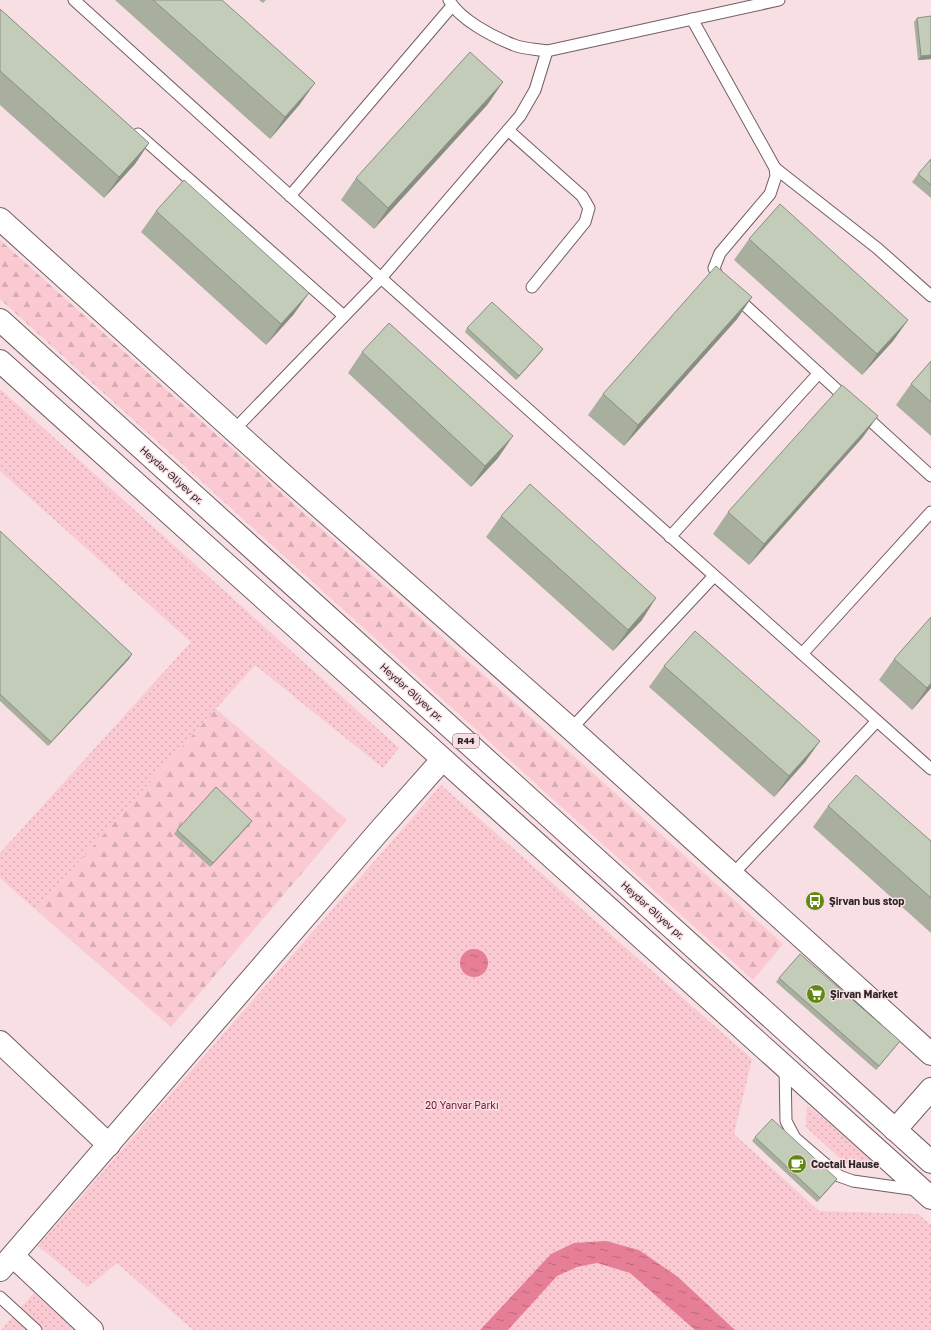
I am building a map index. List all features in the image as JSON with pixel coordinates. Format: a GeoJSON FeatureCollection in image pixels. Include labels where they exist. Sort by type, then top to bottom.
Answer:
{"type":"FeatureCollection","features":[{"type":"Feature","properties":{"kind":"main road"},"geometry":{"type":"LineString","coordinates":[[0,219],[234,430],[733,874],[931,1054]]}},
{"type":"Feature","properties":{"kind":"main road","name":"Heydər Əliyev pr."},"geometry":{"type":"LineString","coordinates":[[0,320],[931,1162]]}},
{"type":"Feature","properties":{"kind":"main road"},"geometry":{"type":"LineString","coordinates":[[0,361],[442,760],[927,1194]]}},
{"type":"Feature","properties":{"kind":"main road"},"geometry":{"type":"LineString","coordinates":[[92,1330],[6,1263],[442,760]]}},
{"type":"Feature","properties":{"kind":"main road"},"geometry":{"type":"LineString","coordinates":[[0,1042],[108,1145]]}},
{"type":"Feature","properties":{"kind":"main road"},"geometry":{"type":"LineString","coordinates":[[895,1130],[931,1089]]}},
{"type":"Feature","properties":{"kind":"lane"},"geometry":{"type":"LineString","coordinates":[[74,0],[381,278],[931,769]]}},
{"type":"Feature","properties":{"kind":"lane"},"geometry":{"type":"LineString","coordinates":[[290,196],[451,3],[478,28],[515,46],[547,51],[779,0]]}},
{"type":"Feature","properties":{"kind":"lane"},"geometry":{"type":"LineString","coordinates":[[692,19],[775,168],[776,176],[770,194],[720,253],[714,268],[721,283],[931,476]]}},
{"type":"Feature","properties":{"kind":"lane"},"geometry":{"type":"LineString","coordinates":[[234,430],[381,278],[520,116],[535,90],[547,51]]}},
{"type":"Feature","properties":{"kind":"lane"},"geometry":{"type":"LineString","coordinates":[[130,127],[344,316]]}},
{"type":"Feature","properties":{"kind":"lane"},"geometry":{"type":"LineString","coordinates":[[508,130],[582,196],[588,208],[585,222],[532,287]]}},
{"type":"Feature","properties":{"kind":"lane"},"geometry":{"type":"LineString","coordinates":[[775,168],[877,248],[931,296]]}},
{"type":"Feature","properties":{"kind":"lane"},"geometry":{"type":"LineString","coordinates":[[670,537],[819,373]]}},
{"type":"Feature","properties":{"kind":"lane"},"geometry":{"type":"LineString","coordinates":[[802,654],[931,512]]}},
{"type":"Feature","properties":{"kind":"lane"},"geometry":{"type":"LineString","coordinates":[[571,729],[714,576]]}},
{"type":"Feature","properties":{"kind":"lane"},"geometry":{"type":"LineString","coordinates":[[733,874],[877,721]]}},
{"type":"Feature","properties":{"kind":"lane"},"geometry":{"type":"LineString","coordinates":[[785,1067],[786,1121],[795,1138],[828,1168],[839,1176],[853,1181],[927,1194]]}},
{"type":"Feature","properties":{"kind":"lane"},"geometry":{"type":"LineString","coordinates":[[0,1297],[36,1330]]}},
{"type":"Feature","properties":{"kind":"green space"},"geometry":{"type":"Polygon","coordinates":[[[0,240],[783,944],[753,980],[0,299],[0,240]]]}},
{"type":"Feature","properties":{"kind":"green space"},"geometry":{"type":"Polygon","coordinates":[[[0,389],[399,748],[383,768],[255,665],[36,910],[0,878],[0,853],[191,642],[0,471],[0,389]]]}},
{"type":"Feature","properties":{"kind":"green space"},"geometry":{"type":"Polygon","coordinates":[[[216,709],[347,820],[171,1027],[36,910],[216,709]]]}},
{"type":"Feature","properties":{"kind":"green space","name":"20 Yanvar Parkı"},"geometry":{"type":"Polygon","coordinates":[[[441,785],[752,1059],[734,1134],[819,1211],[918,1214],[931,1225],[931,1330],[193,1330],[117,1263],[88,1287],[38,1246],[441,785]]]}},
{"type":"Feature","properties":{"kind":"green space"},"geometry":{"type":"Polygon","coordinates":[[[807,1105],[872,1160],[846,1164],[806,1127],[807,1105]]]}},
{"type":"Feature","properties":{"kind":"green space"},"geometry":{"type":"Polygon","coordinates":[[[34,1293],[75,1330],[1,1330],[34,1293]]]}},
{"type":"Feature","properties":{"kind":"water"},"geometry":{"type":"Polygon","coordinates":[[[474,949],[480,950],[484,953],[487,957],[487,969],[484,973],[480,976],[474,977],[468,976],[464,973],[461,969],[460,963],[461,957],[464,953],[468,950],[474,949]]]}},
{"type":"Feature","properties":{"kind":"water"},"geometry":{"type":"Polygon","coordinates":[[[606,1241],[639,1250],[678,1277],[735,1330],[695,1330],[630,1273],[597,1263],[577,1267],[557,1276],[508,1330],[480,1330],[551,1254],[574,1243],[606,1241]]]}},
{"type":"Feature","properties":{"kind":"building"},"geometry":{"type":"Polygon","coordinates":[[[153,0],[222,0],[315,83],[285,117],[153,0]]]}},
{"type":"Feature","properties":{"kind":"building"},"geometry":{"type":"Polygon","coordinates":[[[0,9],[149,143],[119,177],[0,71],[0,9]]]}},
{"type":"Feature","properties":{"kind":"building"},"geometry":{"type":"Polygon","coordinates":[[[931,16],[931,55],[921,56],[917,18],[931,16]]]}},
{"type":"Feature","properties":{"kind":"building"},"geometry":{"type":"Polygon","coordinates":[[[470,52],[503,82],[388,208],[356,178],[470,52]]]}},
{"type":"Feature","properties":{"kind":"building"},"geometry":{"type":"Polygon","coordinates":[[[931,159],[931,185],[918,174],[931,159]]]}},
{"type":"Feature","properties":{"kind":"building"},"geometry":{"type":"Polygon","coordinates":[[[184,180],[309,293],[281,324],[156,211],[184,180]]]}},
{"type":"Feature","properties":{"kind":"building"},"geometry":{"type":"Polygon","coordinates":[[[780,204],[908,320],[877,354],[749,239],[780,204]]]}},
{"type":"Feature","properties":{"kind":"building"},"geometry":{"type":"Polygon","coordinates":[[[716,266],[752,297],[638,425],[603,394],[716,266]]]}},
{"type":"Feature","properties":{"kind":"building"},"geometry":{"type":"Polygon","coordinates":[[[492,302],[543,349],[519,376],[467,328],[492,302]]]}},
{"type":"Feature","properties":{"kind":"building"},"geometry":{"type":"Polygon","coordinates":[[[389,323],[513,436],[485,466],[362,352],[389,323]]]}},
{"type":"Feature","properties":{"kind":"building"},"geometry":{"type":"Polygon","coordinates":[[[931,361],[931,402],[911,384],[931,361]]]}},
{"type":"Feature","properties":{"kind":"building"},"geometry":{"type":"Polygon","coordinates":[[[842,385],[878,416],[764,544],[728,512],[842,385]]]}},
{"type":"Feature","properties":{"kind":"building"},"geometry":{"type":"Polygon","coordinates":[[[530,484],[656,598],[628,630],[501,516],[530,484]]]}},
{"type":"Feature","properties":{"kind":"building"},"geometry":{"type":"Polygon","coordinates":[[[0,531],[132,654],[51,742],[0,694],[0,531]]]}},
{"type":"Feature","properties":{"kind":"building"},"geometry":{"type":"Polygon","coordinates":[[[931,617],[931,683],[927,688],[894,659],[931,617]]]}},
{"type":"Feature","properties":{"kind":"building"},"geometry":{"type":"Polygon","coordinates":[[[695,631],[820,741],[789,776],[664,666],[695,631]]]}},
{"type":"Feature","properties":{"kind":"building"},"geometry":{"type":"Polygon","coordinates":[[[856,775],[931,841],[931,898],[828,806],[856,775]]]}},
{"type":"Feature","properties":{"kind":"building"},"geometry":{"type":"Polygon","coordinates":[[[216,787],[252,821],[213,863],[177,830],[216,787]]]}},
{"type":"Feature","properties":{"kind":"building"},"geometry":{"type":"Polygon","coordinates":[[[800,954],[900,1041],[879,1066],[779,978],[800,954]]]}},
{"type":"Feature","properties":{"kind":"building"},"geometry":{"type":"Polygon","coordinates":[[[772,1119],[837,1179],[820,1198],[755,1137],[772,1119]]]}},
{"type":"Feature","properties":{"kind":"place","name":"Şirvan bus stop"},"geometry":{"type":"Point","coordinates":[815,901]}},
{"type":"Feature","properties":{"kind":"place","name":"Şirvan Market"},"geometry":{"type":"Point","coordinates":[816,994]}},
{"type":"Feature","properties":{"kind":"place","name":"Coctail Hause"},"geometry":{"type":"Point","coordinates":[797,1164]}}]}
